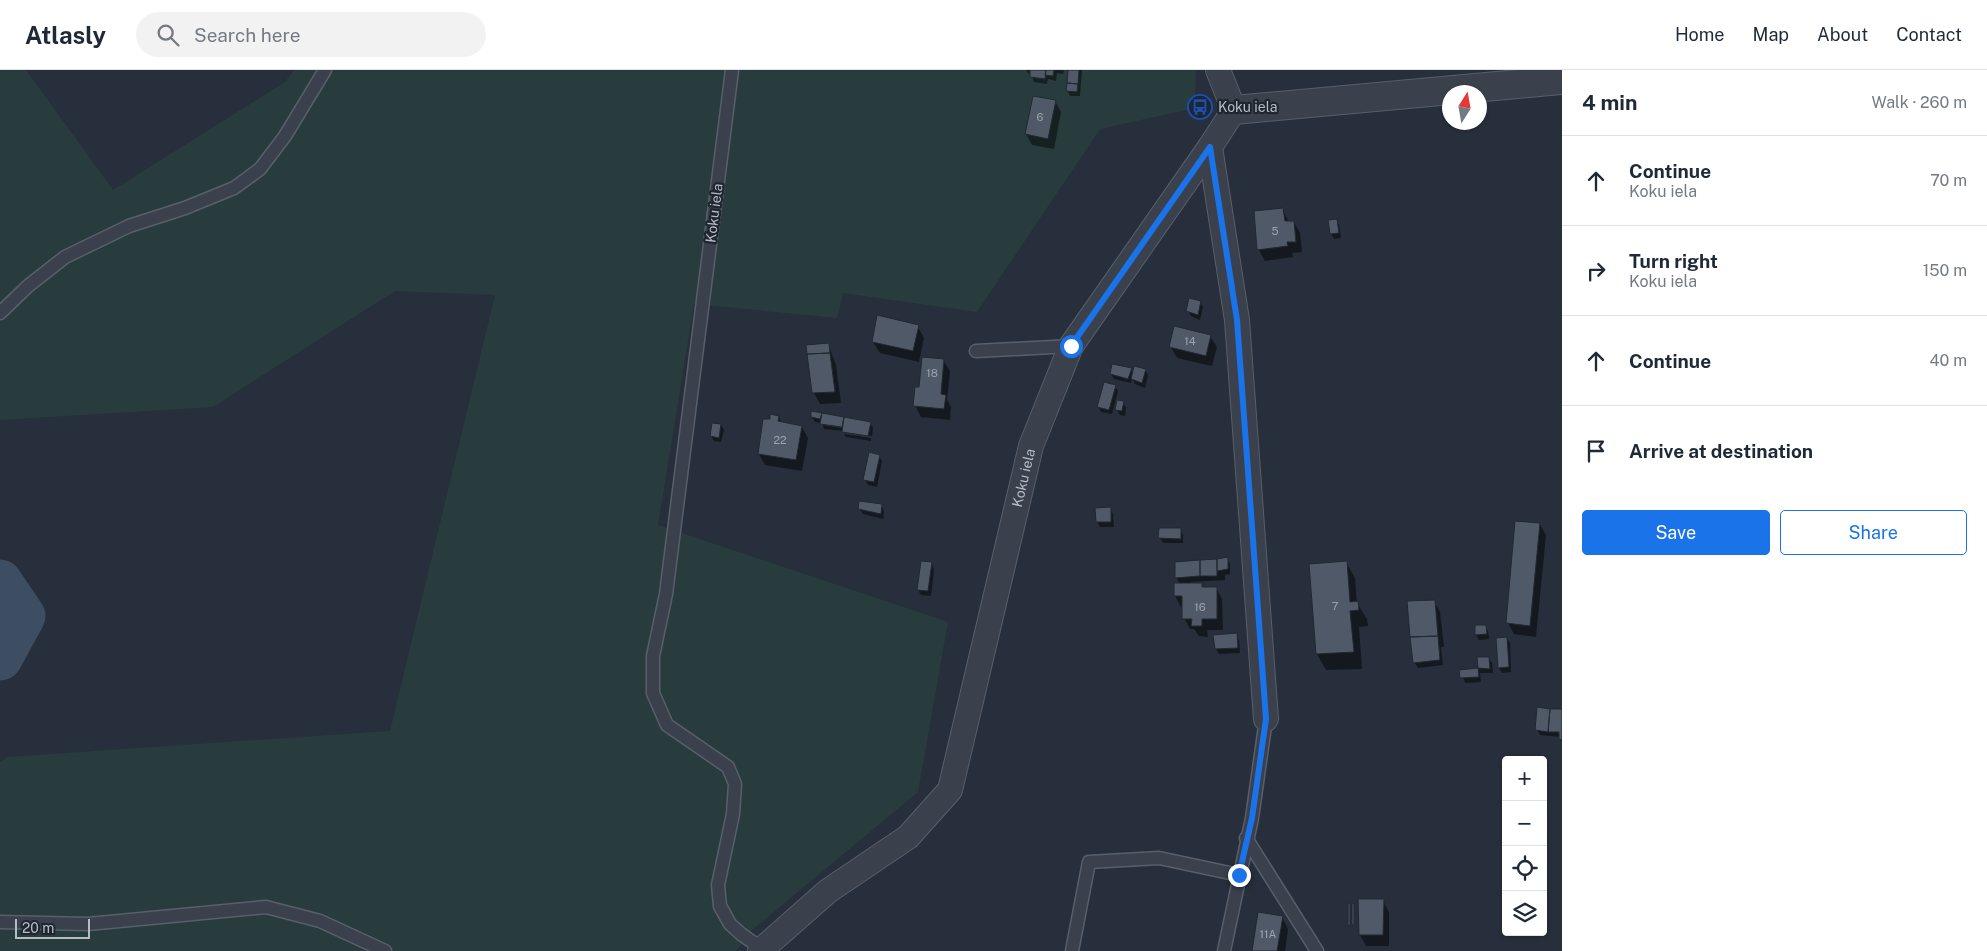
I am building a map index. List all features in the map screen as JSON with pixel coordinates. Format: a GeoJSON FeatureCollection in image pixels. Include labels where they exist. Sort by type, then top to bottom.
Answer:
{"type":"FeatureCollection","features":[{"type":"Feature","properties":{"kind":"street"},"geometry":{"type":"LineString","coordinates":[[1218,70],[1234,110],[1562,80]]}},
{"type":"Feature","properties":{"kind":"street","name":"Koku iela"},"geometry":{"type":"LineString","coordinates":[[761,949],[828,891],[908,837],[950,790],[1030,446],[1071,346],[1234,110]]}},
{"type":"Feature","properties":{"kind":"street"},"geometry":{"type":"LineString","coordinates":[[1210,147],[1237,320],[1266,719]]}},
{"type":"Feature","properties":{"kind":"lane"},"geometry":{"type":"LineString","coordinates":[[0,313],[28,286],[65,256],[128,226],[185,208],[234,188],[260,169],[285,136],[325,70]]}},
{"type":"Feature","properties":{"kind":"lane","name":"Koku iela"},"geometry":{"type":"LineString","coordinates":[[732,70],[666,594],[652,656],[653,693],[667,725],[728,767],[732,775],[735,784],[733,814],[718,885],[720,906],[730,924],[761,949]]}},
{"type":"Feature","properties":{"kind":"lane"},"geometry":{"type":"LineString","coordinates":[[976,351],[1071,346]]}},
{"type":"Feature","properties":{"kind":"lane"},"geometry":{"type":"LineString","coordinates":[[1224,951],[1246,838],[1252,818],[1266,719]]}},
{"type":"Feature","properties":{"kind":"lane"},"geometry":{"type":"LineString","coordinates":[[1246,838],[1317,951]]}},
{"type":"Feature","properties":{"kind":"lane"},"geometry":{"type":"LineString","coordinates":[[1072,951],[1089,862],[1159,858],[1239,875]]}},
{"type":"Feature","properties":{"kind":"lane"},"geometry":{"type":"LineString","coordinates":[[0,922],[88,924],[266,907],[320,921],[385,951]]}},
{"type":"Feature","properties":{"kind":"shaded area"},"geometry":{"type":"Polygon","coordinates":[[[0,70],[26,70],[113,190],[285,82],[294,70],[1196,70],[1195,108],[1100,129],[977,312],[843,293],[837,318],[694,304],[658,525],[948,622],[918,792],[752,930],[736,951],[0,951],[0,762],[7,757],[390,731],[495,295],[395,291],[213,407],[0,420],[0,70]]]}},
{"type":"Feature","properties":{"kind":"building"},"geometry":{"type":"Polygon","coordinates":[[[1030,70],[1046,70],[1045,79],[1030,77],[1030,70]]]}},
{"type":"Feature","properties":{"kind":"building"},"geometry":{"type":"Polygon","coordinates":[[[1046,70],[1054,70],[1053,76],[1045,75],[1046,70]]]}},
{"type":"Feature","properties":{"kind":"building"},"geometry":{"type":"Polygon","coordinates":[[[1068,70],[1079,70],[1078,84],[1067,83],[1068,70]]]}},
{"type":"Feature","properties":{"kind":"building"},"geometry":{"type":"Polygon","coordinates":[[[1067,83],[1078,84],[1077,92],[1066,91],[1067,83]]]}},
{"type":"Feature","properties":{"kind":"building"},"geometry":{"type":"Polygon","coordinates":[[[1033,96],[1056,100],[1048,139],[1025,134],[1033,96]]]}},
{"type":"Feature","properties":{"kind":"building"},"geometry":{"type":"Polygon","coordinates":[[[1283,208],[1285,221],[1294,221],[1296,242],[1287,242],[1288,246],[1257,250],[1254,211],[1283,208]]]}},
{"type":"Feature","properties":{"kind":"building"},"geometry":{"type":"Polygon","coordinates":[[[1337,219],[1339,233],[1330,234],[1328,220],[1337,219]]]}},
{"type":"Feature","properties":{"kind":"building"},"geometry":{"type":"Polygon","coordinates":[[[1189,298],[1201,301],[1198,315],[1186,311],[1189,298]]]}},
{"type":"Feature","properties":{"kind":"building"},"geometry":{"type":"Polygon","coordinates":[[[877,315],[919,325],[913,351],[872,342],[877,315]]]}},
{"type":"Feature","properties":{"kind":"building"},"geometry":{"type":"Polygon","coordinates":[[[1174,326],[1211,335],[1206,356],[1169,347],[1174,326]]]}},
{"type":"Feature","properties":{"kind":"building"},"geometry":{"type":"Polygon","coordinates":[[[829,343],[830,353],[807,354],[806,345],[829,343]]]}},
{"type":"Feature","properties":{"kind":"building"},"geometry":{"type":"Polygon","coordinates":[[[830,353],[835,392],[812,393],[807,354],[830,353]]]}},
{"type":"Feature","properties":{"kind":"building"},"geometry":{"type":"Polygon","coordinates":[[[922,357],[944,359],[941,394],[946,395],[944,409],[913,406],[915,387],[919,387],[922,357]]]}},
{"type":"Feature","properties":{"kind":"building"},"geometry":{"type":"Polygon","coordinates":[[[1112,364],[1132,368],[1128,379],[1110,374],[1112,364]]]}},
{"type":"Feature","properties":{"kind":"building"},"geometry":{"type":"Polygon","coordinates":[[[1134,366],[1146,369],[1142,383],[1131,379],[1134,366]]]}},
{"type":"Feature","properties":{"kind":"building"},"geometry":{"type":"Polygon","coordinates":[[[1104,382],[1116,385],[1109,410],[1097,407],[1104,382]]]}},
{"type":"Feature","properties":{"kind":"building"},"geometry":{"type":"Polygon","coordinates":[[[1117,400],[1124,401],[1122,411],[1115,410],[1117,400]]]}},
{"type":"Feature","properties":{"kind":"building"},"geometry":{"type":"Polygon","coordinates":[[[811,411],[822,413],[820,419],[811,417],[811,411]]]}},
{"type":"Feature","properties":{"kind":"building"},"geometry":{"type":"Polygon","coordinates":[[[822,413],[844,417],[842,427],[820,424],[822,413]]]}},
{"type":"Feature","properties":{"kind":"building"},"geometry":{"type":"Polygon","coordinates":[[[770,414],[779,416],[778,421],[802,426],[796,460],[758,454],[763,419],[770,419],[770,414]]]}},
{"type":"Feature","properties":{"kind":"building"},"geometry":{"type":"Polygon","coordinates":[[[844,417],[871,422],[868,436],[842,432],[844,417]]]}},
{"type":"Feature","properties":{"kind":"building"},"geometry":{"type":"Polygon","coordinates":[[[712,423],[721,424],[719,438],[710,436],[712,423]]]}},
{"type":"Feature","properties":{"kind":"building"},"geometry":{"type":"Polygon","coordinates":[[[869,452],[880,455],[874,482],[863,480],[869,452]]]}},
{"type":"Feature","properties":{"kind":"building"},"geometry":{"type":"Polygon","coordinates":[[[859,501],[882,504],[881,514],[858,509],[859,501]]]}},
{"type":"Feature","properties":{"kind":"building"},"geometry":{"type":"Polygon","coordinates":[[[1111,507],[1111,522],[1096,522],[1095,508],[1111,507]]]}},
{"type":"Feature","properties":{"kind":"building"},"geometry":{"type":"Polygon","coordinates":[[[1515,521],[1540,523],[1530,626],[1506,623],[1515,521]]]}},
{"type":"Feature","properties":{"kind":"building"},"geometry":{"type":"Polygon","coordinates":[[[1159,528],[1181,528],[1181,539],[1158,538],[1159,528]]]}},
{"type":"Feature","properties":{"kind":"building"},"geometry":{"type":"Polygon","coordinates":[[[1228,557],[1228,569],[1217,571],[1217,559],[1228,557]]]}},
{"type":"Feature","properties":{"kind":"building"},"geometry":{"type":"Polygon","coordinates":[[[1217,559],[1217,576],[1200,576],[1200,560],[1217,559]]]}},
{"type":"Feature","properties":{"kind":"building"},"geometry":{"type":"Polygon","coordinates":[[[1200,560],[1200,576],[1175,578],[1175,562],[1200,560]]]}},
{"type":"Feature","properties":{"kind":"building"},"geometry":{"type":"Polygon","coordinates":[[[921,561],[932,562],[928,591],[917,590],[921,561]]]}},
{"type":"Feature","properties":{"kind":"building"},"geometry":{"type":"Polygon","coordinates":[[[1347,561],[1350,602],[1358,601],[1359,610],[1350,611],[1354,652],[1316,654],[1309,564],[1347,561]]]}},
{"type":"Feature","properties":{"kind":"building"},"geometry":{"type":"Polygon","coordinates":[[[1174,583],[1202,583],[1202,587],[1217,587],[1217,619],[1202,619],[1202,626],[1191,626],[1192,619],[1182,619],[1182,596],[1174,596],[1174,583]]]}},
{"type":"Feature","properties":{"kind":"building"},"geometry":{"type":"Polygon","coordinates":[[[1435,600],[1438,636],[1410,637],[1407,601],[1435,600]]]}},
{"type":"Feature","properties":{"kind":"building"},"geometry":{"type":"Polygon","coordinates":[[[1475,625],[1486,625],[1487,634],[1475,635],[1475,625]]]}},
{"type":"Feature","properties":{"kind":"building"},"geometry":{"type":"Polygon","coordinates":[[[1237,633],[1238,648],[1215,649],[1213,635],[1237,633]]]}},
{"type":"Feature","properties":{"kind":"building"},"geometry":{"type":"Polygon","coordinates":[[[1438,636],[1440,660],[1413,663],[1410,637],[1438,636]]]}},
{"type":"Feature","properties":{"kind":"building"},"geometry":{"type":"Polygon","coordinates":[[[1507,637],[1509,667],[1498,668],[1496,638],[1507,637]]]}},
{"type":"Feature","properties":{"kind":"building"},"geometry":{"type":"Polygon","coordinates":[[[1477,657],[1489,657],[1490,669],[1478,668],[1477,657]]]}},
{"type":"Feature","properties":{"kind":"building"},"geometry":{"type":"Polygon","coordinates":[[[1478,668],[1479,677],[1460,678],[1459,670],[1478,668]]]}},
{"type":"Feature","properties":{"kind":"building"},"geometry":{"type":"Polygon","coordinates":[[[1537,707],[1550,709],[1548,732],[1535,730],[1537,707]]]}},
{"type":"Feature","properties":{"kind":"building"},"geometry":{"type":"Polygon","coordinates":[[[1550,709],[1562,709],[1562,740],[1559,739],[1559,732],[1548,732],[1550,709]]]}},
{"type":"Feature","properties":{"kind":"building"},"geometry":{"type":"Polygon","coordinates":[[[1358,899],[1384,899],[1383,935],[1359,935],[1358,899]]]}},
{"type":"Feature","properties":{"kind":"building"},"geometry":{"type":"Polygon","coordinates":[[[1350,903],[1350,926],[1348,925],[1348,904],[1350,903]]]}},
{"type":"Feature","properties":{"kind":"building"},"geometry":{"type":"Polygon","coordinates":[[[1354,903],[1354,925],[1352,925],[1352,904],[1354,903]]]}},
{"type":"Feature","properties":{"kind":"building"},"geometry":{"type":"Polygon","coordinates":[[[1258,912],[1283,916],[1277,951],[1252,951],[1258,912]]]}},
{"type":"Feature","properties":{"kind":"waterway"},"geometry":{"type":"LineString","coordinates":[[0,582],[23,616],[0,658]]}},
{"type":"Feature","properties":{"kind":"place","name":"Koku iela"},"geometry":{"type":"Point","coordinates":[1200,107]}},
{"type":"Feature","properties":{"kind":"route"},"geometry":{"type":"LineString","coordinates":[[1071,346],[1210,147],[1237,320],[1266,719],[1252,818],[1239,875]]}}]}
